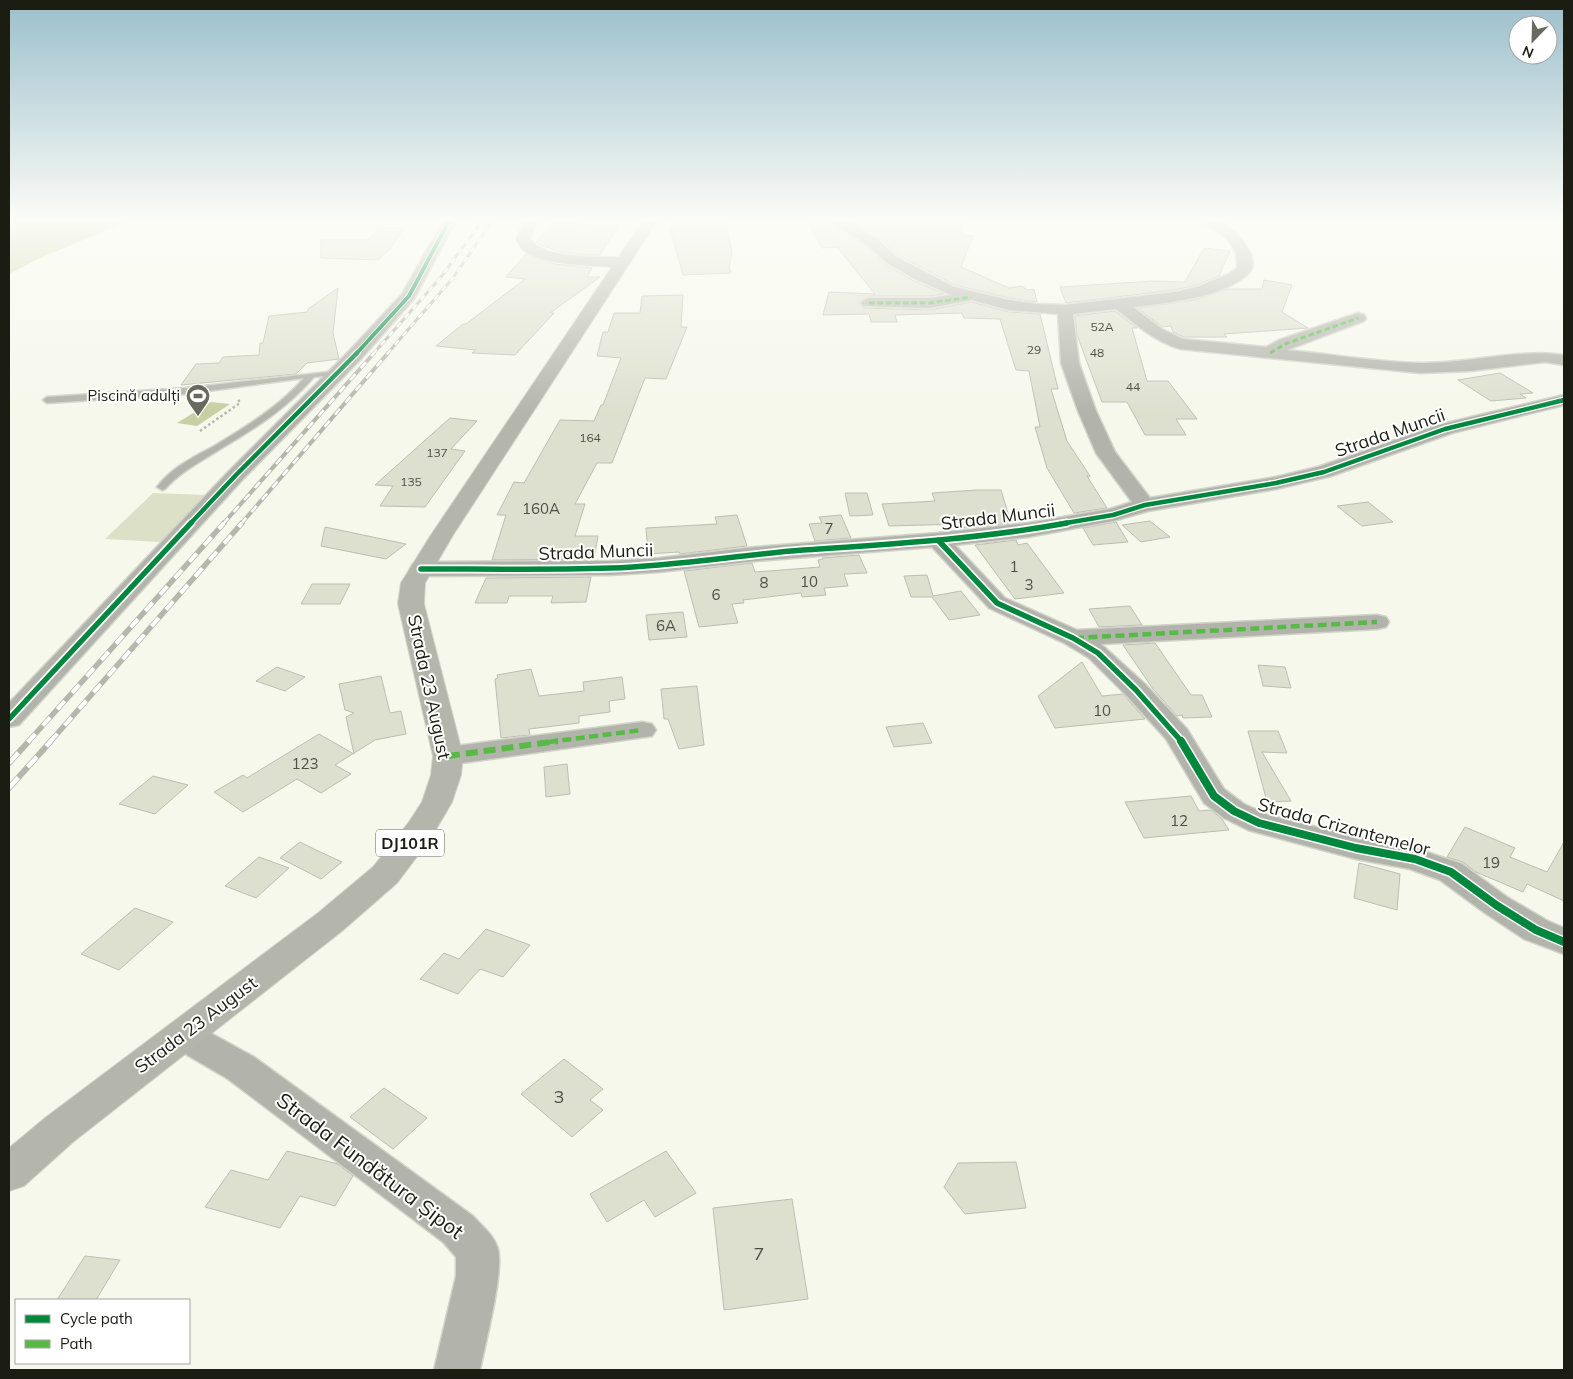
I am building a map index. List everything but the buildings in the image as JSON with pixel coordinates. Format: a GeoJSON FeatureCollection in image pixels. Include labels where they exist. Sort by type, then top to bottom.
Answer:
{"type":"FeatureCollection","features":[{"type":"Feature","properties":{"kind":"main road","name":"Strada 23 August"},"geometry":{"type":"LineString","coordinates":[[9,1173],[60,1130],[330,922],[385,875],[420,830],[437,802],[446,775],[448,756],[411,604],[413,584],[421,569],[609,285]]}},
{"type":"Feature","properties":{"kind":"street"},"geometry":{"type":"LineString","coordinates":[[9,719],[236,475],[409,296],[415,285]]}},
{"type":"Feature","properties":{"kind":"street"},"geometry":{"type":"LineString","coordinates":[[939,285],[971,297],[1009,305],[1065,310],[1175,297],[1202,292],[1216,285]]}},
{"type":"Feature","properties":{"kind":"street"},"geometry":{"type":"LineString","coordinates":[[869,302],[929,303],[971,297]]}},
{"type":"Feature","properties":{"kind":"street"},"geometry":{"type":"LineString","coordinates":[[1119,303],[1170,341],[1181,344],[1420,368],[1471,366],[1545,356],[1564,360]]}},
{"type":"Feature","properties":{"kind":"street"},"geometry":{"type":"LineString","coordinates":[[1065,310],[1070,363],[1087,411],[1106,453],[1145,505]]}},
{"type":"Feature","properties":{"kind":"street"},"geometry":{"type":"LineString","coordinates":[[1270,353],[1285,344],[1358,318]]}},
{"type":"Feature","properties":{"kind":"street","name":"Strada Muncii"},"geometry":{"type":"LineString","coordinates":[[421,569],[610,568],[659,565],[766,553],[938,540],[1047,526],[1113,515],[1145,505],[1276,483],[1324,472],[1446,429],[1564,400]]}},
{"type":"Feature","properties":{"kind":"street","name":"Strada Crizantemelor"},"geometry":{"type":"LineString","coordinates":[[938,540],[997,603],[1073,638],[1098,653],[1136,690],[1177,735],[1214,796],[1234,811],[1259,823],[1356,848],[1415,859],[1451,872],[1467,882],[1496,906],[1536,930],[1564,942]]}},
{"type":"Feature","properties":{"kind":"street","name":"Strada Crizantemelor"},"geometry":{"type":"LineString","coordinates":[[1073,638],[1377,622]]}},
{"type":"Feature","properties":{"kind":"street"},"geometry":{"type":"LineString","coordinates":[[448,756],[642,730]]}},
{"type":"Feature","properties":{"kind":"street","name":"Strada Fundătura Șipot"},"geometry":{"type":"LineString","coordinates":[[183,1035],[242,1068],[458,1229],[477,1250],[477,1276],[457,1370]]}},
{"type":"Feature","properties":{"kind":"lane"},"geometry":{"type":"LineString","coordinates":[[47,400],[186,391],[337,372]]}},
{"type":"Feature","properties":{"kind":"lane"},"geometry":{"type":"LineString","coordinates":[[162,487],[170,476],[186,465],[258,423],[283,406],[312,375]]}},
{"type":"Feature","properties":{"kind":"path"},"geometry":{"type":"LineString","coordinates":[[200,431],[240,402],[233,390],[235,386]]}},
{"type":"Feature","properties":{"kind":"shaded area"},"geometry":{"type":"Polygon","coordinates":[[[211,402],[230,404],[197,426],[177,423],[211,402]]]}},
{"type":"Feature","properties":{"kind":"shaded area"},"geometry":{"type":"Polygon","coordinates":[[[153,493],[206,495],[161,542],[105,539],[153,493]]]}},
{"type":"Feature","properties":{"kind":"railway"},"geometry":{"type":"LineString","coordinates":[[373,354],[434,285]]}},
{"type":"Feature","properties":{"kind":"railway"},"geometry":{"type":"LineString","coordinates":[[387,354],[447,285]]}},
{"type":"Feature","properties":{"kind":"railway"},"geometry":{"type":"LineString","coordinates":[[223,524],[374,353]]}},
{"type":"Feature","properties":{"kind":"railway"},"geometry":{"type":"LineString","coordinates":[[241,524],[388,353]]}},
{"type":"Feature","properties":{"kind":"railway"},"geometry":{"type":"LineString","coordinates":[[28,742],[224,523]]}},
{"type":"Feature","properties":{"kind":"railway"},"geometry":{"type":"LineString","coordinates":[[50,742],[242,523]]}},
{"type":"Feature","properties":{"kind":"railway"},"geometry":{"type":"LineString","coordinates":[[9,763],[29,741]]}},
{"type":"Feature","properties":{"kind":"railway"},"geometry":{"type":"LineString","coordinates":[[9,788],[51,741]]}},
{"type":"Feature","properties":{"kind":"marked path"},"geometry":{"type":"LineString","coordinates":[[869,303],[929,303],[971,297]]}},
{"type":"Feature","properties":{"kind":"marked path"},"geometry":{"type":"LineString","coordinates":[[1270,353],[1285,344],[1358,318]]}},
{"type":"Feature","properties":{"kind":"marked path"},"geometry":{"type":"LineString","coordinates":[[1075,638],[1377,622]]}},
{"type":"Feature","properties":{"kind":"marked path"},"geometry":{"type":"LineString","coordinates":[[448,756],[642,730]]}},
{"type":"Feature","properties":{"kind":"cycle path"},"geometry":{"type":"LineString","coordinates":[[9,719],[236,475],[355,355],[409,296],[415,285]]}},
{"type":"Feature","properties":{"kind":"cycle path"},"geometry":{"type":"LineString","coordinates":[[421,569],[610,568],[659,565],[756,554],[938,540],[1028,530],[1113,515],[1145,505],[1276,483],[1324,472],[1445,429],[1564,400]]}},
{"type":"Feature","properties":{"kind":"cycle path"},"geometry":{"type":"LineString","coordinates":[[938,540],[997,603],[1073,638],[1098,653],[1136,690],[1177,735],[1214,796],[1234,811],[1259,823],[1356,848],[1415,859],[1451,872],[1496,905],[1536,930],[1564,942]]}},
{"type":"Feature","properties":{"kind":"place","name":"Piscină adulți"},"geometry":{"type":"Point","coordinates":[198,417]}}]}
